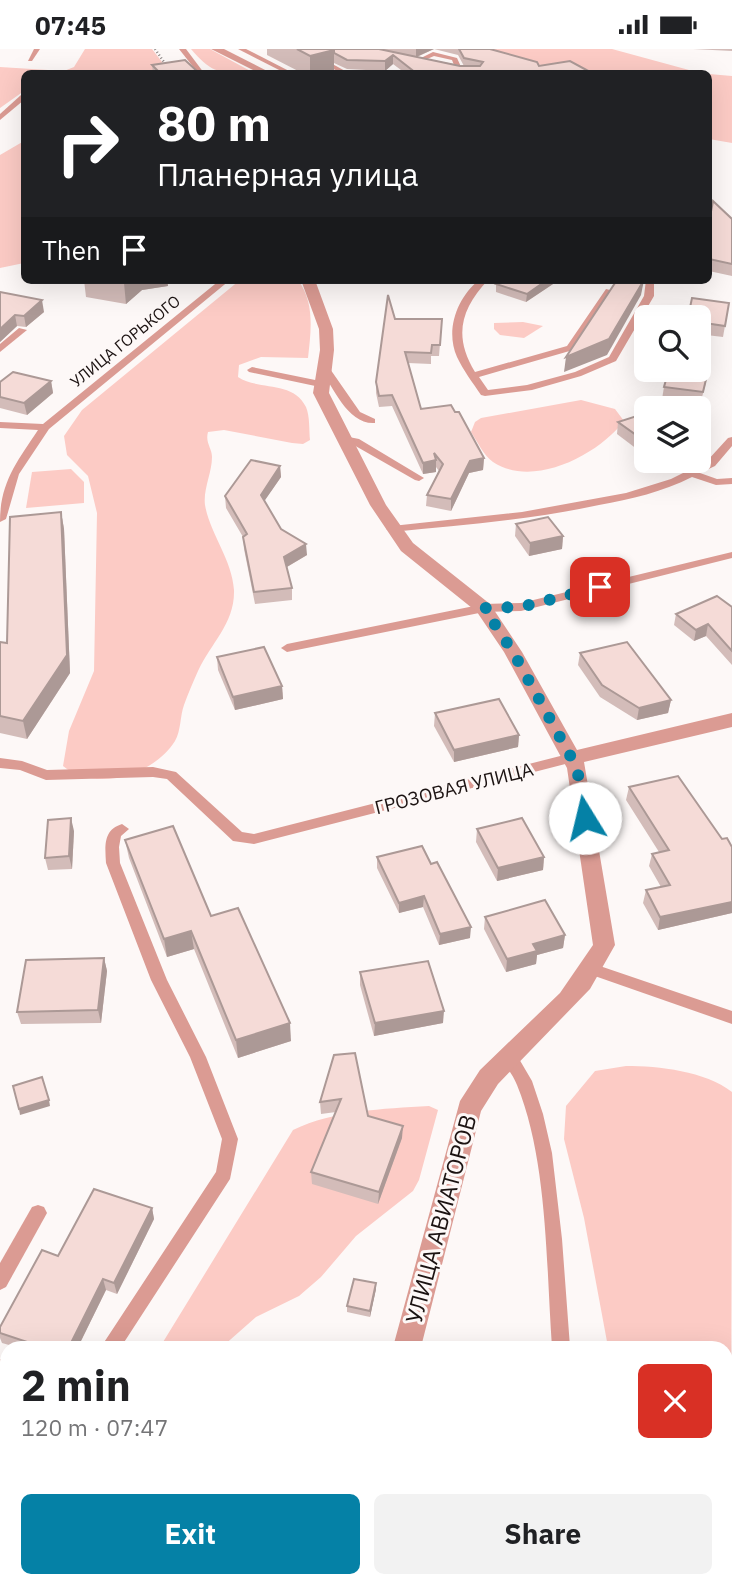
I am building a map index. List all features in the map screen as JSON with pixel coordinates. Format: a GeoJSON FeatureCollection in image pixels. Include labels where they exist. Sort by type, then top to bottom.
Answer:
{"type":"FeatureCollection","features":[{"type":"Feature","properties":{"kind":"street"},"geometry":{"type":"LineString","coordinates":[[216,49],[260,70]]}},
{"type":"Feature","properties":{"kind":"street"},"geometry":{"type":"LineString","coordinates":[[411,61],[462,70]]}},
{"type":"Feature","properties":{"kind":"street"},"geometry":{"type":"LineString","coordinates":[[309,284],[326,329],[325,368],[320,384]]}},
{"type":"Feature","properties":{"kind":"street","name":"УЛИЦА АВИАТОРОВ"},"geometry":{"type":"LineString","coordinates":[[320,384],[325,407],[391,529],[407,547],[484,608],[513,652],[572,758],[577,768],[604,945],[594,969],[536,1034],[487,1079],[468,1109],[409,1341]]}},
{"type":"Feature","properties":{"kind":"street","name":"ГРОЗОВАЯ УЛИЦА"},"geometry":{"type":"LineString","coordinates":[[572,758],[732,720]]}},
{"type":"Feature","properties":{"kind":"lane"},"geometry":{"type":"LineString","coordinates":[[30,60],[37,49]]}},
{"type":"Feature","properties":{"kind":"lane"},"geometry":{"type":"LineString","coordinates":[[181,49],[198,70]]}},
{"type":"Feature","properties":{"kind":"lane"},"geometry":{"type":"LineString","coordinates":[[242,49],[283,70]]}},
{"type":"Feature","properties":{"kind":"lane"},"geometry":{"type":"LineString","coordinates":[[300,49],[339,70]]}},
{"type":"Feature","properties":{"kind":"lane"},"geometry":{"type":"LineString","coordinates":[[0,118],[21,100]]}},
{"type":"Feature","properties":{"kind":"lane","name":"УЛИЦА ГОРЬКОГО"},"geometry":{"type":"LineString","coordinates":[[0,519],[14,474],[46,427],[221,284]]}},
{"type":"Feature","properties":{"kind":"lane"},"geometry":{"type":"LineString","coordinates":[[480,284],[465,298],[459,316],[459,353],[485,393],[528,388],[578,374],[613,359],[649,296],[650,284]]}},
{"type":"Feature","properties":{"kind":"lane"},"geometry":{"type":"LineString","coordinates":[[474,375],[570,348],[609,291]]}},
{"type":"Feature","properties":{"kind":"lane"},"geometry":{"type":"LineString","coordinates":[[0,349],[22,330]]}},
{"type":"Feature","properties":{"kind":"lane"},"geometry":{"type":"LineString","coordinates":[[325,368],[356,414],[371,421]]}},
{"type":"Feature","properties":{"kind":"lane"},"geometry":{"type":"LineString","coordinates":[[253,370],[320,384]]}},
{"type":"Feature","properties":{"kind":"lane"},"geometry":{"type":"LineString","coordinates":[[0,425],[46,427]]}},
{"type":"Feature","properties":{"kind":"lane"},"geometry":{"type":"LineString","coordinates":[[344,439],[355,442],[419,478]]}},
{"type":"Feature","properties":{"kind":"lane"},"geometry":{"type":"LineString","coordinates":[[391,529],[440,525],[640,495],[692,474],[732,440]]}},
{"type":"Feature","properties":{"kind":"lane"},"geometry":{"type":"LineString","coordinates":[[692,474],[716,482],[732,481]]}},
{"type":"Feature","properties":{"kind":"lane"},"geometry":{"type":"LineString","coordinates":[[287,648],[484,608],[521,607],[732,555]]}},
{"type":"Feature","properties":{"kind":"lane","name":"ГРОЗОВАЯ УЛИЦА"},"geometry":{"type":"LineString","coordinates":[[0,763],[22,766],[46,775],[153,772],[171,775],[238,837],[254,839],[572,758]]}},
{"type":"Feature","properties":{"kind":"lane"},"geometry":{"type":"LineString","coordinates":[[114,1341],[224,1174],[230,1139],[198,1057],[159,980],[113,863],[115,833],[122,829]]}},
{"type":"Feature","properties":{"kind":"lane"},"geometry":{"type":"LineString","coordinates":[[594,969],[732,1017]]}},
{"type":"Feature","properties":{"kind":"lane"},"geometry":{"type":"LineString","coordinates":[[509,1057],[525,1082],[546,1165],[561,1341]]}},
{"type":"Feature","properties":{"kind":"lane"},"geometry":{"type":"LineString","coordinates":[[0,1281],[38,1213]]}},
{"type":"Feature","properties":{"kind":"shaded area"},"geometry":{"type":"Polygon","coordinates":[[[85,49],[152,49],[166,67],[174,70],[66,70],[74,67],[85,49]]]}},
{"type":"Feature","properties":{"kind":"shaded area"},"geometry":{"type":"Polygon","coordinates":[[[191,49],[210,49],[248,70],[216,70],[205,64],[191,49]]]}},
{"type":"Feature","properties":{"kind":"shaded area"},"geometry":{"type":"Polygon","coordinates":[[[465,49],[612,49],[689,70],[589,70],[575,66],[541,65],[465,49]]]}},
{"type":"Feature","properties":{"kind":"shaded area"},"geometry":{"type":"Polygon","coordinates":[[[0,67],[48,70],[21,70],[21,93],[0,108],[0,67]]]}},
{"type":"Feature","properties":{"kind":"shaded area"},"geometry":{"type":"Polygon","coordinates":[[[712,74],[732,76],[732,143],[712,140],[712,74]]]}},
{"type":"Feature","properties":{"kind":"shaded area"},"geometry":{"type":"Polygon","coordinates":[[[21,143],[21,264],[0,268],[0,155],[21,143]]]}},
{"type":"Feature","properties":{"kind":"shaded area"},"geometry":{"type":"Polygon","coordinates":[[[235,284],[300,284],[307,298],[310,317],[308,358],[261,357],[239,365],[238,377],[256,384],[284,389],[300,399],[306,407],[309,419],[310,440],[303,444],[224,430],[208,432],[212,457],[205,505],[232,579],[234,590],[231,613],[198,671],[184,705],[175,741],[166,753],[139,771],[107,779],[76,774],[63,766],[69,731],[94,671],[97,513],[88,476],[67,455],[64,436],[82,410],[235,284]]]}},
{"type":"Feature","properties":{"kind":"shaded area"},"geometry":{"type":"Polygon","coordinates":[[[523,322],[543,326],[524,338],[500,335],[494,329],[494,323],[523,322]]]}},
{"type":"Feature","properties":{"kind":"shaded area"},"geometry":{"type":"Polygon","coordinates":[[[581,400],[615,409],[624,421],[599,445],[582,456],[546,470],[527,472],[509,469],[493,462],[471,432],[475,422],[481,418],[581,400]]]}},
{"type":"Feature","properties":{"kind":"shaded area"},"geometry":{"type":"Polygon","coordinates":[[[71,469],[84,482],[84,503],[26,508],[32,472],[71,469]]]}},
{"type":"Feature","properties":{"kind":"shaded area"},"geometry":{"type":"Polygon","coordinates":[[[626,1066],[667,1069],[709,1079],[732,1092],[731,1341],[607,1341],[584,1218],[564,1139],[566,1106],[595,1071],[626,1066]]]}},
{"type":"Feature","properties":{"kind":"shaded area"},"geometry":{"type":"Polygon","coordinates":[[[429,1106],[438,1110],[419,1180],[413,1191],[356,1236],[321,1277],[299,1296],[256,1317],[229,1341],[164,1341],[293,1130],[325,1118],[376,1110],[429,1106]]]}},
{"type":"Feature","properties":{"kind":"building"},"geometry":{"type":"Polygon","coordinates":[[[297,49],[332,49],[334,50],[310,56],[297,49]]]}},
{"type":"Feature","properties":{"kind":"building"},"geometry":{"type":"Polygon","coordinates":[[[332,49],[379,49],[460,66],[480,66],[483,62],[464,58],[459,49],[490,49],[537,62],[539,66],[570,61],[586,70],[412,70],[393,55],[385,61],[347,60],[334,53],[332,49]]]}},
{"type":"Feature","properties":{"kind":"building"},"geometry":{"type":"Polygon","coordinates":[[[185,60],[196,70],[157,70],[152,65],[185,60]]]}},
{"type":"Feature","properties":{"kind":"building"},"geometry":{"type":"Polygon","coordinates":[[[713,201],[732,219],[732,264],[712,260],[713,201]]]}},
{"type":"Feature","properties":{"kind":"building"},"geometry":{"type":"Polygon","coordinates":[[[496,284],[541,284],[527,294],[496,284]]]}},
{"type":"Feature","properties":{"kind":"building"},"geometry":{"type":"Polygon","coordinates":[[[614,284],[642,284],[609,339],[566,357],[614,284]]]}},
{"type":"Feature","properties":{"kind":"building"},"geometry":{"type":"Polygon","coordinates":[[[0,292],[42,300],[24,316],[15,315],[0,329],[0,292]]]}},
{"type":"Feature","properties":{"kind":"building"},"geometry":{"type":"Polygon","coordinates":[[[388,295],[395,319],[442,319],[440,345],[432,345],[431,353],[405,352],[421,409],[451,405],[455,412],[459,412],[484,458],[470,461],[451,499],[427,495],[443,464],[434,453],[436,460],[423,463],[392,395],[379,396],[376,382],[388,295]]]}},
{"type":"Feature","properties":{"kind":"building"},"geometry":{"type":"Polygon","coordinates":[[[692,298],[729,303],[725,326],[711,324],[711,305],[691,305],[692,298]]]}},
{"type":"Feature","properties":{"kind":"building"},"geometry":{"type":"Polygon","coordinates":[[[13,372],[51,381],[24,403],[0,397],[0,382],[13,372]]]}},
{"type":"Feature","properties":{"kind":"building"},"geometry":{"type":"Polygon","coordinates":[[[665,382],[705,382],[703,392],[664,387],[665,382]]]}},
{"type":"Feature","properties":{"kind":"building"},"geometry":{"type":"Polygon","coordinates":[[[634,417],[634,433],[618,422],[634,417]]]}},
{"type":"Feature","properties":{"kind":"building"},"geometry":{"type":"Polygon","coordinates":[[[251,460],[280,466],[261,495],[281,529],[306,544],[284,557],[292,588],[254,592],[243,537],[247,534],[225,496],[251,460]]]}},
{"type":"Feature","properties":{"kind":"building"},"geometry":{"type":"Polygon","coordinates":[[[61,512],[67,655],[23,721],[0,716],[0,642],[7,643],[10,517],[61,512]]]}},
{"type":"Feature","properties":{"kind":"building"},"geometry":{"type":"Polygon","coordinates":[[[548,517],[563,536],[530,543],[516,524],[548,517]]]}},
{"type":"Feature","properties":{"kind":"building"},"geometry":{"type":"Polygon","coordinates":[[[717,596],[732,607],[732,651],[708,624],[696,630],[676,614],[717,596]]]}},
{"type":"Feature","properties":{"kind":"building"},"geometry":{"type":"Polygon","coordinates":[[[627,642],[671,700],[639,708],[602,685],[580,653],[627,642]]]}},
{"type":"Feature","properties":{"kind":"building"},"geometry":{"type":"Polygon","coordinates":[[[264,647],[282,686],[233,697],[217,657],[264,647]]]}},
{"type":"Feature","properties":{"kind":"building"},"geometry":{"type":"Polygon","coordinates":[[[499,699],[519,735],[454,750],[435,713],[499,699]]]}},
{"type":"Feature","properties":{"kind":"building"},"geometry":{"type":"Polygon","coordinates":[[[678,776],[722,839],[727,838],[732,847],[732,902],[660,917],[646,890],[670,885],[652,854],[669,850],[629,787],[678,776]]]}},
{"type":"Feature","properties":{"kind":"building"},"geometry":{"type":"Polygon","coordinates":[[[71,818],[69,856],[45,858],[48,820],[71,818]]]}},
{"type":"Feature","properties":{"kind":"building"},"geometry":{"type":"Polygon","coordinates":[[[522,818],[544,857],[498,868],[477,829],[522,818]]]}},
{"type":"Feature","properties":{"kind":"building"},"geometry":{"type":"Polygon","coordinates":[[[173,826],[211,916],[238,908],[290,1023],[236,1040],[191,931],[164,939],[125,840],[173,826]]]}},
{"type":"Feature","properties":{"kind":"building"},"geometry":{"type":"Polygon","coordinates":[[[422,846],[431,864],[437,862],[471,927],[440,934],[424,896],[399,903],[377,857],[422,846]]]}},
{"type":"Feature","properties":{"kind":"building"},"geometry":{"type":"Polygon","coordinates":[[[545,900],[565,935],[533,944],[537,951],[507,959],[485,917],[545,900]]]}},
{"type":"Feature","properties":{"kind":"building"},"geometry":{"type":"Polygon","coordinates":[[[104,958],[98,1010],[17,1012],[26,960],[104,958]]]}},
{"type":"Feature","properties":{"kind":"building"},"geometry":{"type":"Polygon","coordinates":[[[428,961],[444,1011],[375,1023],[360,972],[428,961]]]}},
{"type":"Feature","properties":{"kind":"building"},"geometry":{"type":"Polygon","coordinates":[[[355,1053],[368,1116],[403,1126],[379,1192],[311,1172],[341,1099],[320,1102],[334,1055],[355,1053]]]}},
{"type":"Feature","properties":{"kind":"building"},"geometry":{"type":"Polygon","coordinates":[[[42,1077],[49,1100],[19,1109],[13,1086],[42,1077]]]}},
{"type":"Feature","properties":{"kind":"building"},"geometry":{"type":"Polygon","coordinates":[[[94,1189],[152,1208],[114,1283],[103,1279],[72,1341],[24,1341],[0,1333],[0,1327],[42,1250],[58,1256],[94,1189]]]}},
{"type":"Feature","properties":{"kind":"building"},"geometry":{"type":"Polygon","coordinates":[[[354,1279],[376,1283],[370,1311],[347,1306],[354,1279]]]}},
{"type":"Feature","properties":{"kind":"route"},"geometry":{"type":"LineString","coordinates":[[585,818],[577,768],[513,652],[484,608],[521,607],[600,587]]}}]}
